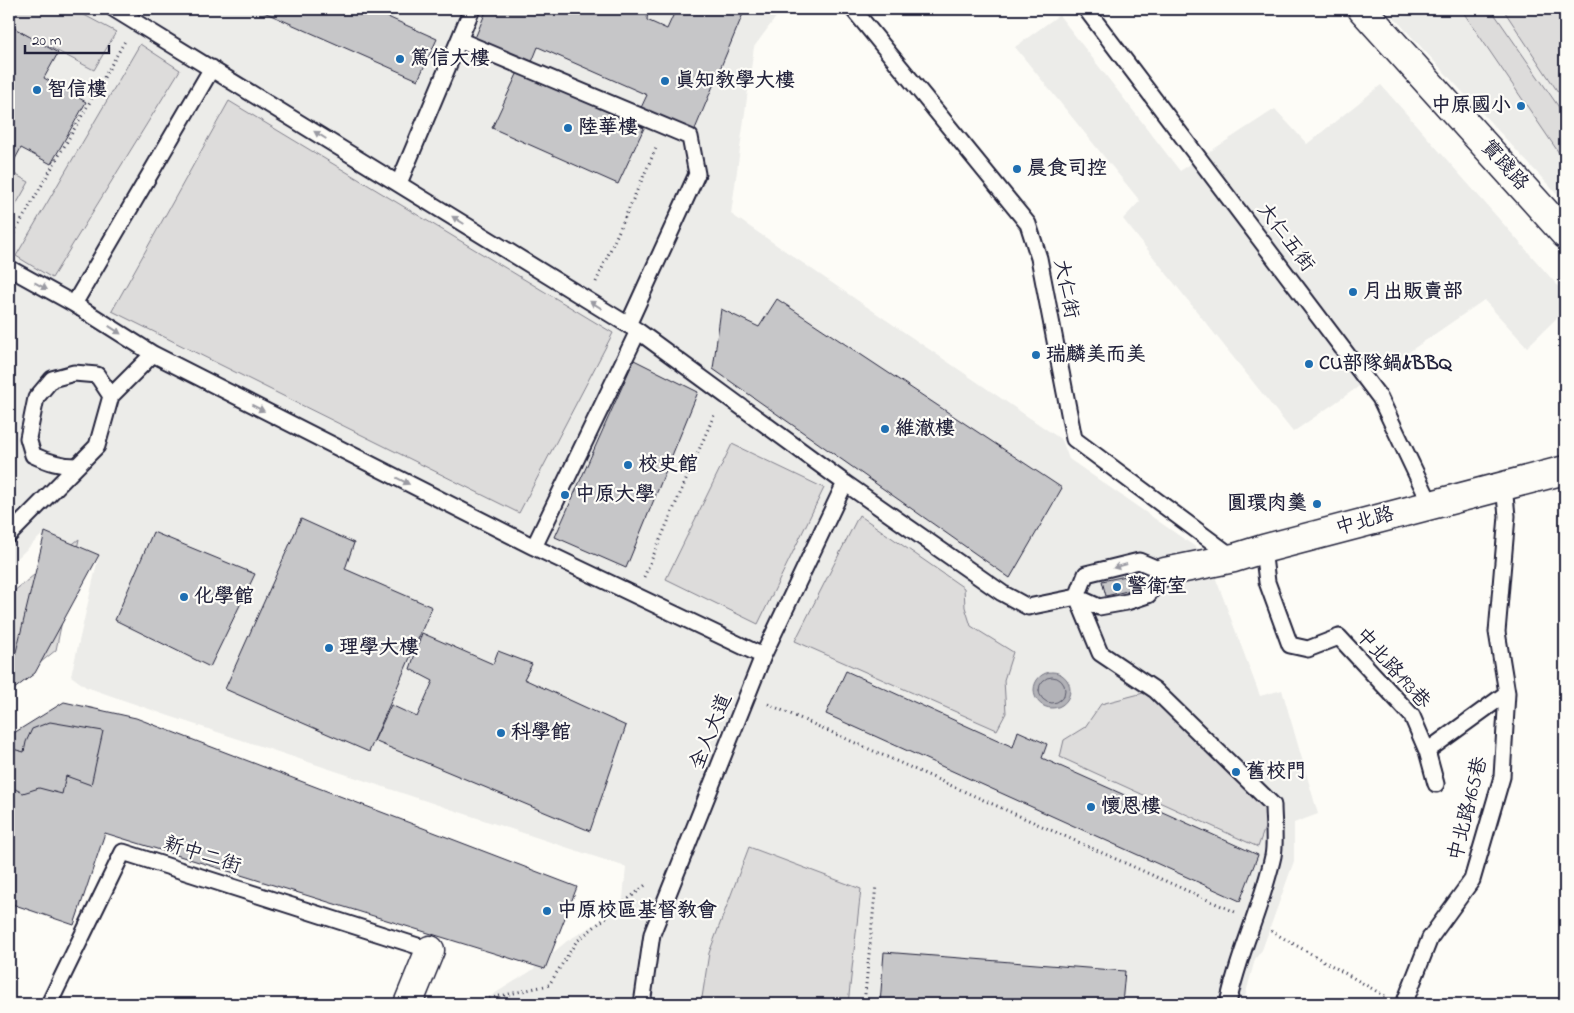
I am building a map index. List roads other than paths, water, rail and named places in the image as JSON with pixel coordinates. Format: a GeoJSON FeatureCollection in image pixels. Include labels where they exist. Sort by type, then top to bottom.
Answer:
{"type":"FeatureCollection","features":[{"type":"Feature","properties":{"kind":"street","name":"實踐路"},"geometry":{"type":"LineString","coordinates":[[1362,9],[1565,234]]}},
{"type":"Feature","properties":{"kind":"street","name":"中北路"},"geometry":{"type":"LineString","coordinates":[[1165,572],[1234,558],[1565,470]]}},
{"type":"Feature","properties":{"kind":"street"},"geometry":{"type":"LineString","coordinates":[[408,1004],[430,950]]}},
{"type":"Feature","properties":{"kind":"lane"},"geometry":{"type":"LineString","coordinates":[[114,9],[633,328],[846,483],[1002,592],[1028,607],[1077,597],[1099,607],[1126,602],[1148,595],[1165,572],[1139,561],[1086,574],[1077,597],[1100,653],[1155,690],[1273,805],[1274,854],[1254,921],[1232,981],[1228,1004]]}},
{"type":"Feature","properties":{"kind":"lane"},"geometry":{"type":"LineString","coordinates":[[399,183],[472,9]]}},
{"type":"Feature","properties":{"kind":"lane","name":"大仁五街"},"geometry":{"type":"LineString","coordinates":[[1086,9],[1380,398],[1431,505]]}},
{"type":"Feature","properties":{"kind":"lane","name":"大仁街"},"geometry":{"type":"LineString","coordinates":[[858,10],[1028,224],[1039,258],[1074,439],[1234,558]]}},
{"type":"Feature","properties":{"kind":"lane"},"geometry":{"type":"LineString","coordinates":[[459,40],[690,137],[697,174],[633,328],[534,547]]}},
{"type":"Feature","properties":{"kind":"lane"},"geometry":{"type":"LineString","coordinates":[[74,304],[212,68]]}},
{"type":"Feature","properties":{"kind":"lane"},"geometry":{"type":"LineString","coordinates":[[9,268],[74,304],[153,354],[534,547],[763,656]]}},
{"type":"Feature","properties":{"kind":"lane"},"geometry":{"type":"LineString","coordinates":[[9,534],[97,446],[111,396],[153,354]]}},
{"type":"Feature","properties":{"kind":"lane"},"geometry":{"type":"LineString","coordinates":[[76,466],[61,466],[33,455],[28,438],[36,398],[52,379],[74,373],[97,376],[111,396]]}},
{"type":"Feature","properties":{"kind":"lane","name":"全人大道"},"geometry":{"type":"LineString","coordinates":[[642,1004],[652,934],[763,656],[846,483]]}},
{"type":"Feature","properties":{"kind":"lane","name":"中北路165巷"},"geometry":{"type":"LineString","coordinates":[[1397,1002],[1430,938],[1472,880],[1502,777],[1507,693],[1497,632],[1507,516],[1504,486]]}},
{"type":"Feature","properties":{"kind":"lane","name":"中北路193巷"},"geometry":{"type":"LineString","coordinates":[[1263,549],[1267,582],[1290,645],[1308,649],[1339,637],[1412,716],[1427,751],[1436,784]]}},
{"type":"Feature","properties":{"kind":"lane"},"geometry":{"type":"LineString","coordinates":[[1427,751],[1507,693]]}},
{"type":"Feature","properties":{"kind":"lane","name":"新中二街"},"geometry":{"type":"LineString","coordinates":[[49,1004],[123,852],[430,950]]}},
{"type":"Feature","properties":{"kind":"water"},"geometry":{"type":"Polygon","coordinates":[[[1052,672],[1065,677],[1070,690],[1065,703],[1052,708],[1039,703],[1034,690],[1039,677],[1052,672]]]}},
{"type":"Feature","properties":{"kind":"place","name":"篤信大樓"},"geometry":{"type":"Point","coordinates":[400,59]}},
{"type":"Feature","properties":{"kind":"place","name":"真知教學大樓"},"geometry":{"type":"Point","coordinates":[665,81]}},
{"type":"Feature","properties":{"kind":"place","name":"智信樓"},"geometry":{"type":"Point","coordinates":[37,90]}},
{"type":"Feature","properties":{"kind":"place","name":"中原國小"},"geometry":{"type":"Point","coordinates":[1521,106]}},
{"type":"Feature","properties":{"kind":"place","name":"陸華樓"},"geometry":{"type":"Point","coordinates":[568,128]}},
{"type":"Feature","properties":{"kind":"place","name":"晨食司控"},"geometry":{"type":"Point","coordinates":[1017,169]}},
{"type":"Feature","properties":{"kind":"place","name":"月出販賣部"},"geometry":{"type":"Point","coordinates":[1353,292]}},
{"type":"Feature","properties":{"kind":"place","name":"瑞麟美而美"},"geometry":{"type":"Point","coordinates":[1036,355]}},
{"type":"Feature","properties":{"kind":"place","name":"CU部隊鍋&BBQ"},"geometry":{"type":"Point","coordinates":[1309,364]}},
{"type":"Feature","properties":{"kind":"place","name":"維澈樓"},"geometry":{"type":"Point","coordinates":[885,429]}},
{"type":"Feature","properties":{"kind":"place","name":"校史館"},"geometry":{"type":"Point","coordinates":[628,465]}},
{"type":"Feature","properties":{"kind":"place","name":"中原大學"},"geometry":{"type":"Point","coordinates":[565,495]}},
{"type":"Feature","properties":{"kind":"place","name":"圓環肉羹"},"geometry":{"type":"Point","coordinates":[1317,504]}},
{"type":"Feature","properties":{"kind":"place","name":"警衛室"},"geometry":{"type":"Point","coordinates":[1117,587]}},
{"type":"Feature","properties":{"kind":"place","name":"化學館"},"geometry":{"type":"Point","coordinates":[184,597]}},
{"type":"Feature","properties":{"kind":"place","name":"理學大樓"},"geometry":{"type":"Point","coordinates":[329,648]}},
{"type":"Feature","properties":{"kind":"place","name":"科學館"},"geometry":{"type":"Point","coordinates":[501,733]}},
{"type":"Feature","properties":{"kind":"place","name":"舊校門"},"geometry":{"type":"Point","coordinates":[1236,772]}},
{"type":"Feature","properties":{"kind":"place","name":"懷恩樓"},"geometry":{"type":"Point","coordinates":[1091,807]}},
{"type":"Feature","properties":{"kind":"place","name":"中原校區基督教會"},"geometry":{"type":"Point","coordinates":[547,911]}}]}
